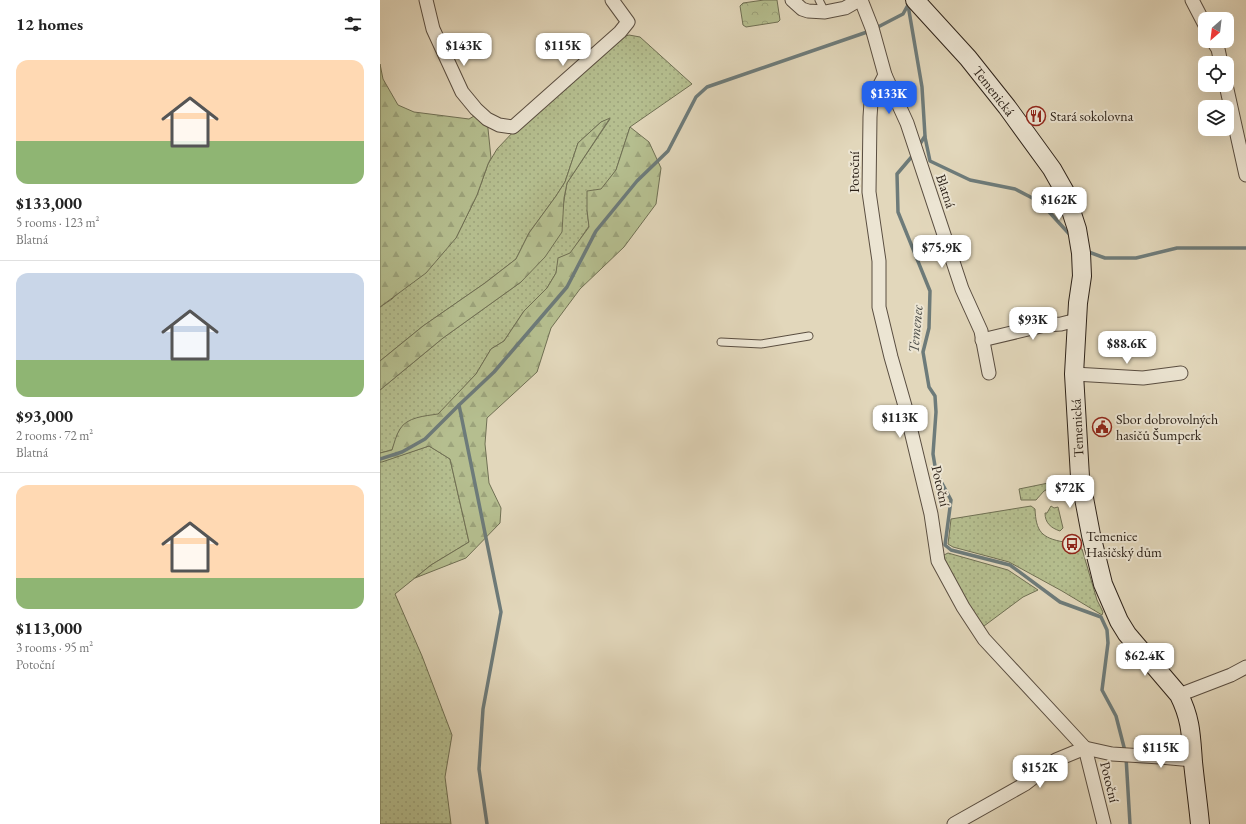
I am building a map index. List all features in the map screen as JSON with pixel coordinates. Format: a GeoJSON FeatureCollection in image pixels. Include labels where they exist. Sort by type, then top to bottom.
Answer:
{"type":"FeatureCollection","features":[{"type":"Feature","properties":{"kind":"street"},"geometry":{"type":"LineString","coordinates":[[426,0],[433,29],[462,92],[476,109],[487,119],[499,126],[513,127],[620,32],[628,22],[612,0]]}},
{"type":"Feature","properties":{"kind":"street"},"geometry":{"type":"LineString","coordinates":[[792,0],[802,9],[808,11],[822,6],[845,8],[860,0],[872,28],[885,76]]}},
{"type":"Feature","properties":{"kind":"street"},"geometry":{"type":"LineString","coordinates":[[1192,0],[1198,12]]}},
{"type":"Feature","properties":{"kind":"street","name":"Temenická"},"geometry":{"type":"LineString","coordinates":[[918,1],[968,58],[1007,107],[1052,169],[1065,192],[1077,229],[1081,253],[1082,276],[1077,320],[1074,374],[1080,477],[1090,531],[1103,584],[1119,621],[1127,634],[1179,695],[1189,718],[1200,824]]}},
{"type":"Feature","properties":{"kind":"street","name":"Blatná"},"geometry":{"type":"LineString","coordinates":[[885,76],[907,123],[962,290],[981,331],[989,373]]}},
{"type":"Feature","properties":{"kind":"street","name":"Potoční"},"geometry":{"type":"LineString","coordinates":[[885,76],[871,102],[870,117],[869,192],[879,261],[879,307],[931,514],[938,562],[962,607],[984,638],[1085,748],[1104,824]]}},
{"type":"Feature","properties":{"kind":"street"},"geometry":{"type":"LineString","coordinates":[[1228,92],[1246,175]]}},
{"type":"Feature","properties":{"kind":"street"},"geometry":{"type":"LineString","coordinates":[[982,340],[1045,325],[1061,324],[1077,320]]}},
{"type":"Feature","properties":{"kind":"street"},"geometry":{"type":"LineString","coordinates":[[1074,374],[1143,378],[1180,373]]}},
{"type":"Feature","properties":{"kind":"street"},"geometry":{"type":"LineString","coordinates":[[1179,695],[1231,675],[1246,667]]}},
{"type":"Feature","properties":{"kind":"street","name":"Potoční"},"geometry":{"type":"LineString","coordinates":[[954,824],[1025,784],[1056,760],[1085,748],[1112,754],[1160,756],[1193,760]]}},
{"type":"Feature","properties":{"kind":"lane"},"geometry":{"type":"LineString","coordinates":[[720,342],[761,344],[809,336]]}},
{"type":"Feature","properties":{"kind":"green space"},"geometry":{"type":"Polygon","coordinates":[[[777,0],[780,20],[778,22],[746,27],[743,25],[740,6],[743,3],[777,0]]]}},
{"type":"Feature","properties":{"kind":"green space"},"geometry":{"type":"Polygon","coordinates":[[[629,35],[640,37],[692,84],[630,127],[616,170],[587,210],[589,226],[570,254],[559,258],[556,273],[547,288],[524,311],[504,341],[491,349],[476,374],[438,415],[426,416],[400,429],[392,450],[380,453],[380,390],[443,338],[521,282],[562,212],[567,183],[610,119],[601,122],[578,143],[565,182],[529,233],[516,259],[485,283],[423,326],[380,361],[380,307],[392,299],[456,238],[477,195],[488,164],[497,149],[515,130],[623,37],[629,35]]]}},
{"type":"Feature","properties":{"kind":"green space"},"geometry":{"type":"Polygon","coordinates":[[[380,64],[383,79],[398,105],[414,112],[469,119],[486,109],[491,158],[477,195],[456,238],[426,273],[380,307],[380,64]]]}},
{"type":"Feature","properties":{"kind":"green space"},"geometry":{"type":"Polygon","coordinates":[[[610,118],[567,183],[564,198],[562,232],[545,257],[521,282],[443,338],[380,390],[380,361],[423,326],[485,283],[516,259],[529,233],[565,182],[578,143],[601,122],[610,118]]]}},
{"type":"Feature","properties":{"kind":"green space"},"geometry":{"type":"Polygon","coordinates":[[[630,127],[649,142],[661,168],[656,204],[624,247],[580,289],[551,328],[537,372],[487,418],[485,444],[489,483],[501,508],[500,523],[466,558],[415,578],[431,565],[469,542],[450,459],[429,446],[382,462],[380,462],[380,453],[392,450],[399,431],[407,422],[422,416],[438,414],[476,374],[491,349],[504,341],[524,311],[547,288],[556,273],[558,258],[570,253],[589,227],[587,191],[601,189],[616,170],[630,127]]]}},
{"type":"Feature","properties":{"kind":"green space"},"geometry":{"type":"Polygon","coordinates":[[[429,446],[450,459],[469,542],[431,565],[395,594],[422,656],[452,735],[445,777],[451,824],[380,824],[380,462],[429,446]]]}},
{"type":"Feature","properties":{"kind":"green space"},"geometry":{"type":"Polygon","coordinates":[[[1058,481],[1054,486],[1044,491],[1036,500],[1021,500],[1019,489],[1058,481]]]}},
{"type":"Feature","properties":{"kind":"green space"},"geometry":{"type":"Polygon","coordinates":[[[1031,506],[1035,509],[1037,523],[1041,532],[1045,536],[1064,542],[1065,550],[1073,552],[1074,547],[1082,549],[1097,600],[1103,612],[1102,615],[1009,562],[953,547],[948,544],[951,519],[1031,506]]]}},
{"type":"Feature","properties":{"kind":"green space"},"geometry":{"type":"Polygon","coordinates":[[[1051,506],[1054,508],[1058,507],[1063,528],[1060,531],[1051,527],[1046,520],[1045,513],[1047,513],[1051,506]]]}},
{"type":"Feature","properties":{"kind":"green space"},"geometry":{"type":"Polygon","coordinates":[[[948,553],[1008,570],[1038,590],[1023,597],[980,629],[940,557],[948,553]]]}},
{"type":"Feature","properties":{"kind":"waterway","name":"Temenec"},"geometry":{"type":"LineString","coordinates":[[908,5],[922,87],[925,136],[918,147]]}},
{"type":"Feature","properties":{"kind":"waterway"},"geometry":{"type":"LineString","coordinates":[[876,28],[903,14],[908,5]]}},
{"type":"Feature","properties":{"kind":"waterway"},"geometry":{"type":"LineString","coordinates":[[487,824],[479,769],[483,709],[501,612],[459,405],[494,372],[567,287],[596,231],[637,181],[668,151],[696,97],[707,87],[870,31]]}},
{"type":"Feature","properties":{"kind":"waterway"},"geometry":{"type":"LineString","coordinates":[[925,137],[930,161],[970,180],[1015,189],[1040,202],[1072,237]]}},
{"type":"Feature","properties":{"kind":"waterway","name":"Temenec"},"geometry":{"type":"LineString","coordinates":[[914,154],[897,174],[898,212],[930,291],[929,328],[923,352],[929,387],[935,396],[936,412],[933,454],[936,472],[951,500],[945,545],[951,550],[1010,565],[1060,602],[1101,617],[1107,630],[1108,643],[1102,690],[1116,716],[1125,751]]}},
{"type":"Feature","properties":{"kind":"waterway"},"geometry":{"type":"LineString","coordinates":[[1086,251],[1105,258],[1136,258],[1177,248],[1246,248]]}},
{"type":"Feature","properties":{"kind":"waterway"},"geometry":{"type":"LineString","coordinates":[[380,459],[402,452],[425,439],[459,405]]}},
{"type":"Feature","properties":{"kind":"waterway","name":"Temenec"},"geometry":{"type":"LineString","coordinates":[[1126,757],[1130,824]]}},
{"type":"Feature","properties":{"kind":"place","name":"Stará sokolovna"},"geometry":{"type":"Point","coordinates":[1036,116]}},
{"type":"Feature","properties":{"kind":"place","name":"Sbor dobrovolných hasičů Šumperk"},"geometry":{"type":"Point","coordinates":[1102,427]}},
{"type":"Feature","properties":{"kind":"place","name":"Temenice Hasičský dům"},"geometry":{"type":"Point","coordinates":[1072,544]}}]}
